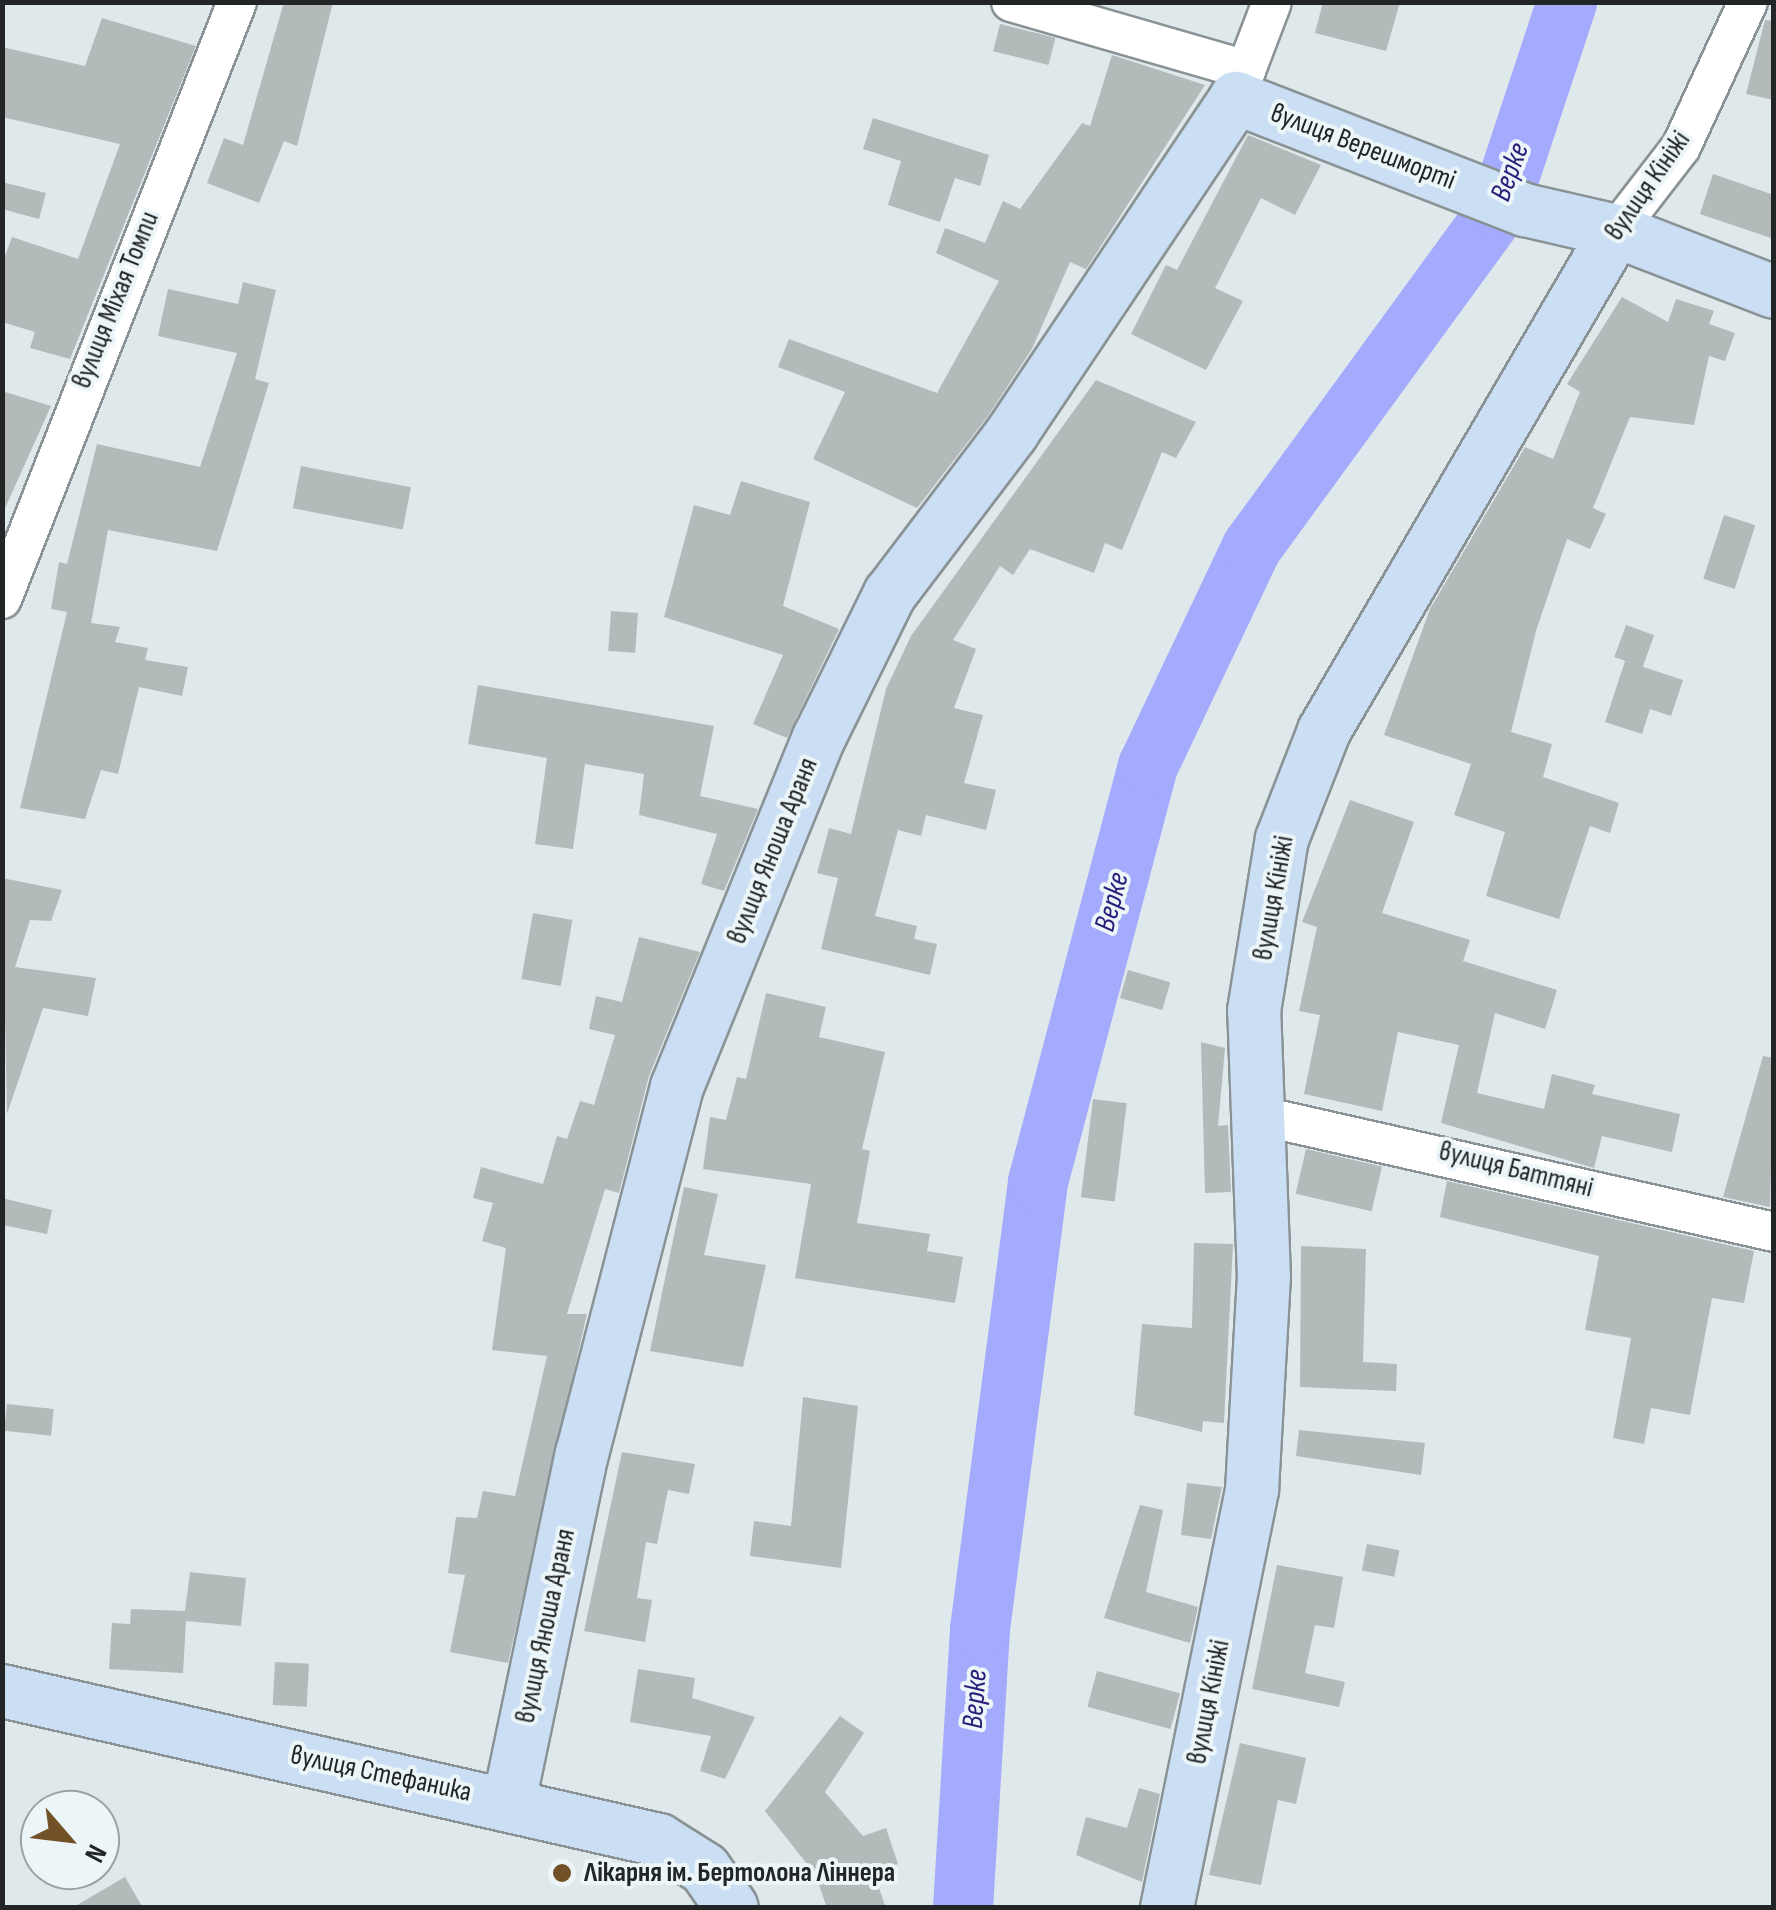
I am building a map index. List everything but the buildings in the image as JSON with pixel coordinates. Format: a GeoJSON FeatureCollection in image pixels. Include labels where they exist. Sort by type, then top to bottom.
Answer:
{"type":"FeatureCollection","features":[{"type":"Feature","properties":{"kind":"street","name":"вулиця Міхая Томпи"},"geometry":{"type":"LineString","coordinates":[[2,599],[237,2]]}},
{"type":"Feature","properties":{"kind":"street"},"geometry":{"type":"LineString","coordinates":[[1011,2],[1241,84]]}},
{"type":"Feature","properties":{"kind":"street","name":"вулиця Яноша Араня"},"geometry":{"type":"LineString","coordinates":[[509,1802],[582,1454],[677,1086],[819,738],[890,594],[1012,433],[1241,84],[1272,2]]}},
{"type":"Feature","properties":{"kind":"street","name":"вулиця Кініжі"},"geometry":{"type":"LineString","coordinates":[[1167,1908],[1252,1490],[1264,1278],[1254,1012],[1282,838],[1324,731],[1616,231],[1681,147],[1748,2]]}},
{"type":"Feature","properties":{"kind":"street","name":"вулиця Верешморті"},"geometry":{"type":"LineString","coordinates":[[1241,84],[1525,210],[1616,231],[1774,292]]}},
{"type":"Feature","properties":{"kind":"street","name":"вулиця Баттяні"},"geometry":{"type":"LineString","coordinates":[[1257,1115],[1774,1232]]}},
{"type":"Feature","properties":{"kind":"street","name":"вулиця Стефаника"},"geometry":{"type":"LineString","coordinates":[[5,1700],[509,1802],[659,1840],[705,1869],[732,1908]]}},
{"type":"Feature","properties":{"kind":"waterway","name":"Верке"},"geometry":{"type":"LineString","coordinates":[[963,1908],[980,1629],[1038,1182],[1148,766],[1252,547],[1499,208],[1567,2]]}},
{"type":"Feature","properties":{"kind":"place","name":"Лікарня ім. Бертолона Ліннера"},"geometry":{"type":"Point","coordinates":[562,1873]}}]}
